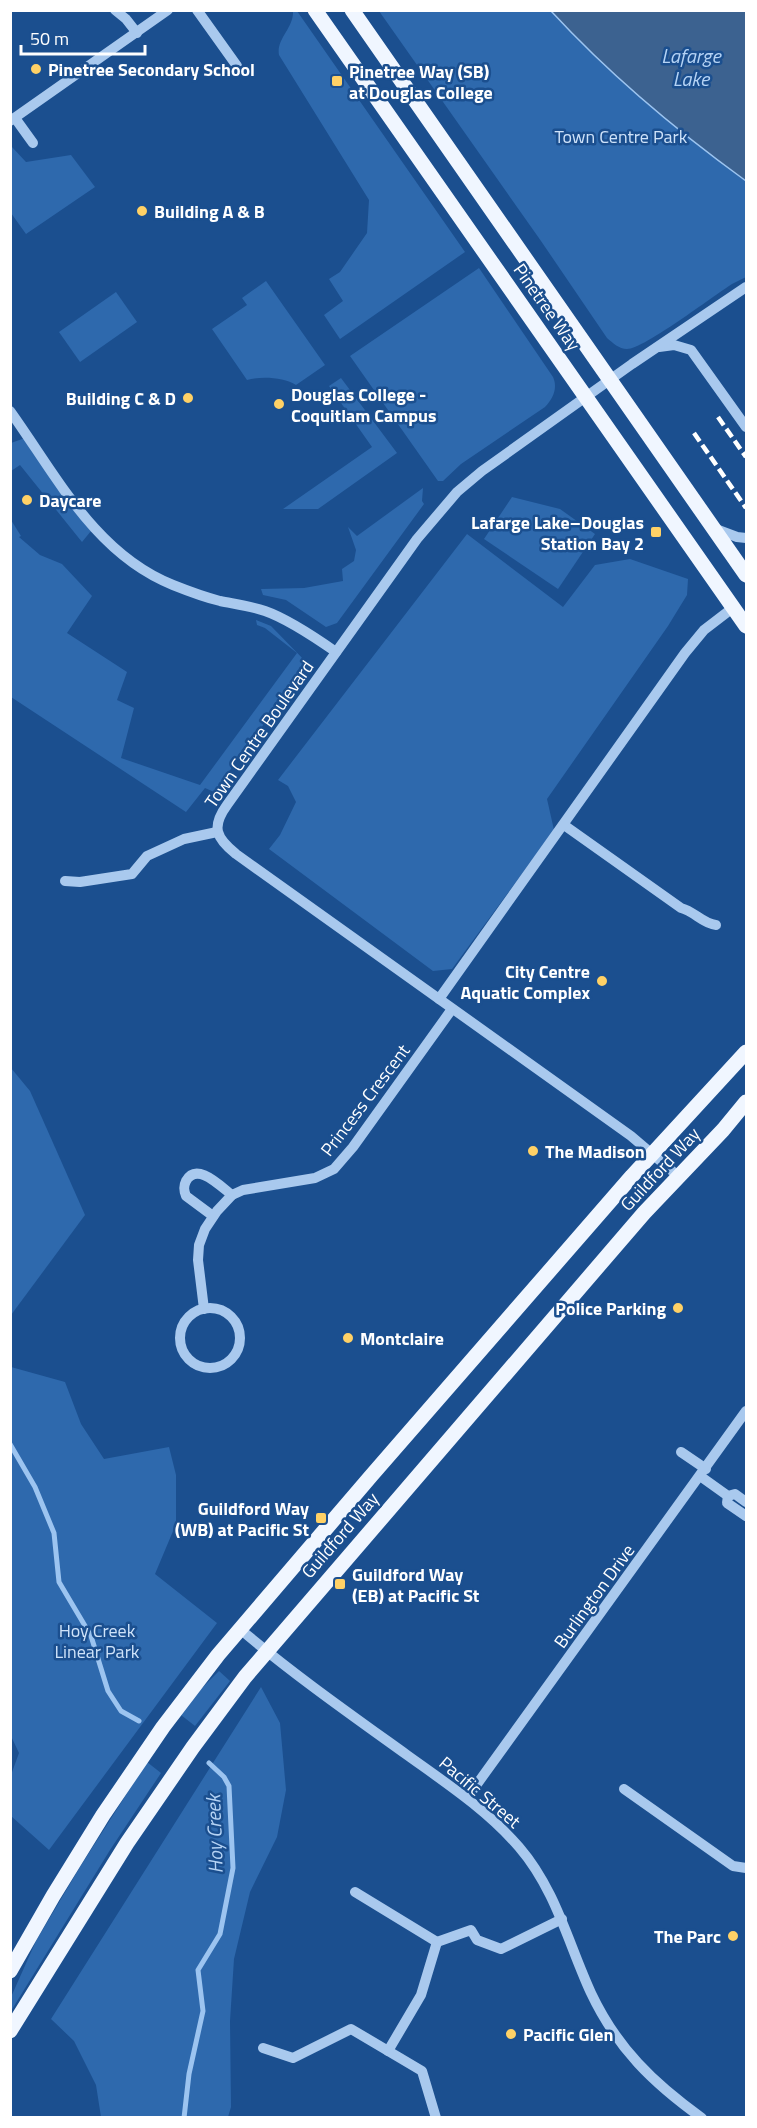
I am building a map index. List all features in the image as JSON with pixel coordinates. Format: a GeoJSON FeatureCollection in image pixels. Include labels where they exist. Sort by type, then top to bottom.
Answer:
{"type":"FeatureCollection","features":[{"type":"Feature","properties":{"kind":"main road","name":"Pinetree Way"},"geometry":{"type":"LineString","coordinates":[[315,10],[747,626]]}},
{"type":"Feature","properties":{"kind":"main road","name":"Pinetree Way"},"geometry":{"type":"LineString","coordinates":[[352,10],[747,575]]}},
{"type":"Feature","properties":{"kind":"main road","name":"Guildford Way"},"geometry":{"type":"LineString","coordinates":[[10,1971],[112,1801],[164,1727],[240,1629],[653,1154],[747,1052]]}},
{"type":"Feature","properties":{"kind":"main road","name":"Guildford Way"},"geometry":{"type":"LineString","coordinates":[[10,2031],[147,1813],[193,1747],[266,1651],[644,1213],[747,1102]]}},
{"type":"Feature","properties":{"kind":"street"},"geometry":{"type":"LineString","coordinates":[[115,10],[137,33]]}},
{"type":"Feature","properties":{"kind":"street"},"geometry":{"type":"LineString","coordinates":[[33,143],[13,120],[168,10]]}},
{"type":"Feature","properties":{"kind":"street"},"geometry":{"type":"LineString","coordinates":[[197,10],[237,66]]}},
{"type":"Feature","properties":{"kind":"street","name":"Town Centre Boulevard"},"geometry":{"type":"LineString","coordinates":[[678,1176],[638,1141],[236,854],[222,842],[217,832],[218,822],[224,809],[417,539],[457,492],[482,471],[656,347],[747,287]]}},
{"type":"Feature","properties":{"kind":"street"},"geometry":{"type":"LineString","coordinates":[[656,347],[674,345],[691,350],[747,427]]}},
{"type":"Feature","properties":{"kind":"street"},"geometry":{"type":"LineString","coordinates":[[10,411],[86,519],[109,544],[122,554],[146,571],[172,585],[208,598],[269,612],[336,652]]}},
{"type":"Feature","properties":{"kind":"street"},"geometry":{"type":"LineString","coordinates":[[713,528],[737,537],[747,538]]}},
{"type":"Feature","properties":{"kind":"street"},"geometry":{"type":"LineString","coordinates":[[439,999],[686,653],[704,630],[734,607]]}},
{"type":"Feature","properties":{"kind":"street"},"geometry":{"type":"LineString","coordinates":[[564,825],[680,908],[690,911],[709,924],[716,925]]}},
{"type":"Feature","properties":{"kind":"street"},"geometry":{"type":"LineString","coordinates":[[64,881],[80,882],[132,874],[147,856],[184,839],[217,832]]}},
{"type":"Feature","properties":{"kind":"street","name":"Princess Crescent"},"geometry":{"type":"LineString","coordinates":[[232,1195],[246,1189],[315,1178],[334,1169],[353,1147],[452,1009]]}},
{"type":"Feature","properties":{"kind":"street"},"geometry":{"type":"LineString","coordinates":[[204,1309],[198,1249],[201,1236],[213,1216],[232,1195],[203,1174],[196,1173],[189,1177],[184,1186],[186,1196],[213,1216]]}},
{"type":"Feature","properties":{"kind":"street"},"geometry":{"type":"LineString","coordinates":[[214,1308],[224,1311],[233,1319],[239,1330],[240,1344],[234,1356],[227,1363],[217,1367],[204,1367],[195,1363],[182,1346],[181,1334],[186,1322],[195,1313],[204,1309],[214,1308]]}},
{"type":"Feature","properties":{"kind":"street","name":"Burlington Drive"},"geometry":{"type":"LineString","coordinates":[[467,1798],[747,1411]]}},
{"type":"Feature","properties":{"kind":"street"},"geometry":{"type":"LineString","coordinates":[[681,1452],[728,1496]]}},
{"type":"Feature","properties":{"kind":"street"},"geometry":{"type":"LineString","coordinates":[[728,1496],[735,1494],[747,1502]]}},
{"type":"Feature","properties":{"kind":"street"},"geometry":{"type":"LineString","coordinates":[[728,1496],[727,1503],[747,1516]]}},
{"type":"Feature","properties":{"kind":"street","name":"Pacific Street"},"geometry":{"type":"LineString","coordinates":[[240,1629],[266,1651],[467,1798],[500,1827],[523,1852],[548,1889],[590,1991],[615,2035],[651,2078],[702,2118]]}},
{"type":"Feature","properties":{"kind":"street"},"geometry":{"type":"LineString","coordinates":[[624,1790],[733,1866],[747,1868]]}},
{"type":"Feature","properties":{"kind":"street"},"geometry":{"type":"LineString","coordinates":[[355,1892],[437,1942]]}},
{"type":"Feature","properties":{"kind":"street"},"geometry":{"type":"LineString","coordinates":[[437,1942],[471,1930],[477,1940],[501,1949],[562,1919]]}},
{"type":"Feature","properties":{"kind":"street"},"geometry":{"type":"LineString","coordinates":[[388,2051],[421,1995],[437,1942]]}},
{"type":"Feature","properties":{"kind":"street"},"geometry":{"type":"LineString","coordinates":[[263,2048],[293,2058],[351,2029],[422,2071],[436,2118]]}},
{"type":"Feature","properties":{"kind":"green space"},"geometry":{"type":"Polygon","coordinates":[[[293,11],[297,11],[465,252],[340,339],[324,315],[343,301],[329,279],[340,272],[367,233],[369,200],[279,55],[280,44],[291,23],[293,11]]]}},
{"type":"Feature","properties":{"kind":"green space","name":"Town Centre Park"},"geometry":{"type":"Polygon","coordinates":[[[379,11],[746,11],[746,277],[648,341],[627,349],[614,344],[607,338],[379,11]]]}},
{"type":"Feature","properties":{"kind":"green space"},"geometry":{"type":"Polygon","coordinates":[[[11,146],[26,162],[71,155],[95,187],[26,234],[11,213],[11,146]]]}},
{"type":"Feature","properties":{"kind":"green space"},"geometry":{"type":"Polygon","coordinates":[[[479,268],[553,377],[555,389],[545,407],[461,464],[443,481],[438,481],[350,356],[479,268]]]}},
{"type":"Feature","properties":{"kind":"green space"},"geometry":{"type":"Polygon","coordinates":[[[266,281],[325,365],[296,385],[272,378],[247,380],[212,329],[247,305],[242,298],[266,281]]]}},
{"type":"Feature","properties":{"kind":"green space"},"geometry":{"type":"Polygon","coordinates":[[[116,292],[137,322],[80,362],[59,332],[116,292]]]}},
{"type":"Feature","properties":{"kind":"green space"},"geometry":{"type":"Polygon","coordinates":[[[341,378],[397,453],[318,509],[283,509],[372,447],[329,386],[341,378]]]}},
{"type":"Feature","properties":{"kind":"green space"},"geometry":{"type":"Polygon","coordinates":[[[25,438],[91,531],[82,542],[20,465],[11,471],[11,443],[25,438]]]}},
{"type":"Feature","properties":{"kind":"green space"},"geometry":{"type":"Polygon","coordinates":[[[423,488],[422,501],[424,504],[337,623],[326,627],[286,600],[263,595],[261,589],[304,588],[343,581],[342,569],[354,561],[356,550],[348,527],[357,536],[423,488]]]}},
{"type":"Feature","properties":{"kind":"green space"},"geometry":{"type":"Polygon","coordinates":[[[512,497],[560,509],[595,534],[558,589],[484,539],[512,497]]]}},
{"type":"Feature","properties":{"kind":"green space"},"geometry":{"type":"Polygon","coordinates":[[[11,520],[21,536],[19,537],[40,555],[62,564],[92,596],[67,633],[127,672],[117,700],[134,708],[121,758],[200,785],[297,653],[265,628],[257,625],[256,620],[271,626],[308,664],[214,792],[205,788],[186,812],[11,697],[11,520]]]}},
{"type":"Feature","properties":{"kind":"green space"},"geometry":{"type":"Polygon","coordinates":[[[467,534],[563,607],[595,565],[630,559],[688,579],[687,595],[668,626],[547,799],[554,830],[452,969],[433,971],[269,849],[280,835],[296,802],[288,786],[278,780],[467,534]]]}},
{"type":"Feature","properties":{"kind":"green space"},"geometry":{"type":"Polygon","coordinates":[[[11,1068],[30,1091],[85,1215],[11,1315],[11,1068]]]}},
{"type":"Feature","properties":{"kind":"green space","name":"Hoy Creek Linear Park"},"geometry":{"type":"Polygon","coordinates":[[[11,1367],[65,1382],[81,1424],[104,1459],[169,1447],[176,1475],[176,1524],[155,1574],[217,1623],[49,1850],[11,1816],[11,1775],[19,1753],[10,1734],[11,1367]]]}},
{"type":"Feature","properties":{"kind":"green space"},"geometry":{"type":"Polygon","coordinates":[[[219,1671],[230,1681],[195,1726],[181,1715],[200,1690],[219,1671]]]}},
{"type":"Feature","properties":{"kind":"green space"},"geometry":{"type":"Polygon","coordinates":[[[261,1687],[280,1723],[286,1790],[277,1837],[250,1892],[234,1959],[230,2021],[231,2107],[228,2117],[101,2117],[96,2085],[74,2041],[51,2019],[261,1687]]]}},
{"type":"Feature","properties":{"kind":"green space"},"geometry":{"type":"Polygon","coordinates":[[[147,1762],[161,1773],[110,1850],[11,2011],[11,1997],[36,1941],[147,1762]]]}},
{"type":"Feature","properties":{"kind":"water","name":"Lafarge Lake"},"geometry":{"type":"Polygon","coordinates":[[[551,11],[746,11],[746,181],[645,101],[597,58],[551,11]]]}},
{"type":"Feature","properties":{"kind":"waterway","name":"Hoy Creek"},"geometry":{"type":"LineString","coordinates":[[10,1444],[35,1487],[54,1533],[59,1582],[91,1636],[108,1691],[121,1711],[139,1721]]}},
{"type":"Feature","properties":{"kind":"waterway","name":"Hoy Creek"},"geometry":{"type":"LineString","coordinates":[[184,2118],[189,2074],[203,2011],[198,1970],[220,1934],[233,1868],[229,1786],[224,1777],[209,1763]]}},
{"type":"Feature","properties":{"kind":"railway"},"geometry":{"type":"LineString","coordinates":[[718,417],[746,457]]}},
{"type":"Feature","properties":{"kind":"railway"},"geometry":{"type":"LineString","coordinates":[[694,433],[746,508]]}},
{"type":"Feature","properties":{"kind":"place","name":"Pinetree Secondary School"},"geometry":{"type":"Point","coordinates":[36,69]}},
{"type":"Feature","properties":{"kind":"place","name":"Pinetree Way (SB) at Douglas College"},"geometry":{"type":"Point","coordinates":[337,81]}},
{"type":"Feature","properties":{"kind":"place","name":"Building A & B"},"geometry":{"type":"Point","coordinates":[142,211]}},
{"type":"Feature","properties":{"kind":"place","name":"Building C & D"},"geometry":{"type":"Point","coordinates":[188,398]}},
{"type":"Feature","properties":{"kind":"place","name":"Douglas College - Coquitlam Campus"},"geometry":{"type":"Point","coordinates":[279,404]}},
{"type":"Feature","properties":{"kind":"place","name":"Daycare"},"geometry":{"type":"Point","coordinates":[27,500]}},
{"type":"Feature","properties":{"kind":"place","name":"Lafarge Lake–Douglas Station Bay 2"},"geometry":{"type":"Point","coordinates":[656,532]}},
{"type":"Feature","properties":{"kind":"place","name":"City Centre Aquatic Complex"},"geometry":{"type":"Point","coordinates":[602,981]}},
{"type":"Feature","properties":{"kind":"place","name":"The Madison"},"geometry":{"type":"Point","coordinates":[533,1151]}},
{"type":"Feature","properties":{"kind":"place","name":"Police Parking"},"geometry":{"type":"Point","coordinates":[678,1308]}},
{"type":"Feature","properties":{"kind":"place","name":"Montclaire"},"geometry":{"type":"Point","coordinates":[348,1338]}},
{"type":"Feature","properties":{"kind":"place","name":"Guildford Way (WB) at Pacific St"},"geometry":{"type":"Point","coordinates":[321,1518]}},
{"type":"Feature","properties":{"kind":"place","name":"Guildford Way (EB) at Pacific St"},"geometry":{"type":"Point","coordinates":[340,1584]}},
{"type":"Feature","properties":{"kind":"place","name":"The Parc"},"geometry":{"type":"Point","coordinates":[733,1936]}},
{"type":"Feature","properties":{"kind":"place","name":"Pacific Glen"},"geometry":{"type":"Point","coordinates":[511,2034]}}]}
